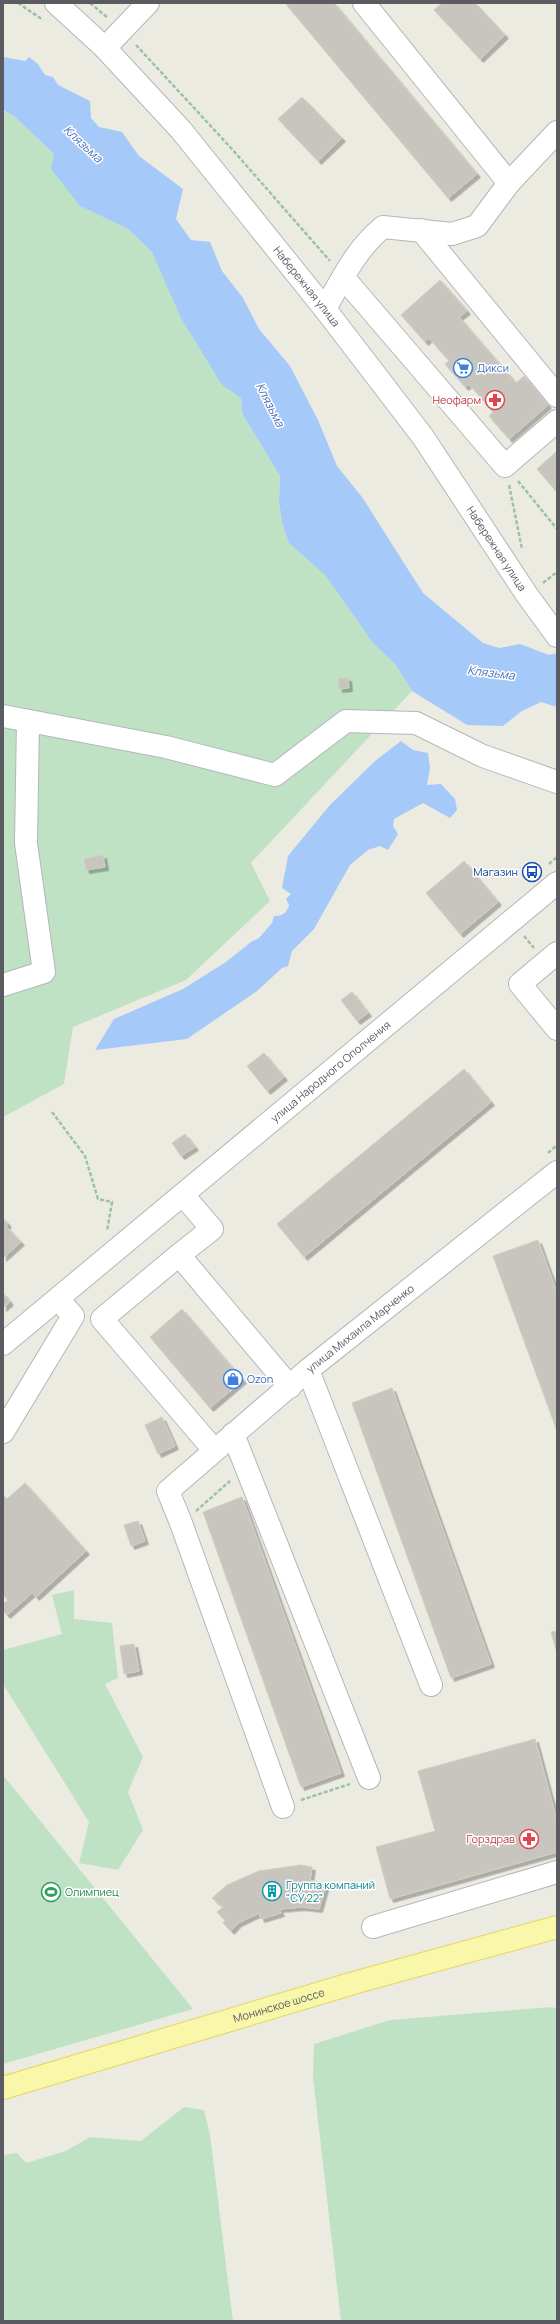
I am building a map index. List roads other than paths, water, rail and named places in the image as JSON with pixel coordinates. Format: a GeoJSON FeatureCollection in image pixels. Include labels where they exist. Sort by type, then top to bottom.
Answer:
{"type":"FeatureCollection","features":[{"type":"Feature","properties":{"kind":"main road","name":"Монинское шоссе"},"geometry":{"type":"LineString","coordinates":[[3,2088],[357,1982],[557,1927]]}},
{"type":"Feature","properties":{"kind":"street","name":"Набережная улица"},"geometry":{"type":"LineString","coordinates":[[56,3],[106,48],[212,166],[326,309],[423,437],[533,591],[557,636]]}},
{"type":"Feature","properties":{"kind":"street"},"geometry":{"type":"LineString","coordinates":[[106,48],[148,3]]}},
{"type":"Feature","properties":{"kind":"street"},"geometry":{"type":"LineString","coordinates":[[364,3],[509,184]]}},
{"type":"Feature","properties":{"kind":"street"},"geometry":{"type":"LineString","coordinates":[[326,309],[348,266],[370,238],[383,227],[452,234],[477,226],[509,184],[557,132]]}},
{"type":"Feature","properties":{"kind":"street"},"geometry":{"type":"LineString","coordinates":[[421,230],[557,396]]}},
{"type":"Feature","properties":{"kind":"street"},"geometry":{"type":"LineString","coordinates":[[343,277],[505,466],[557,421]]}},
{"type":"Feature","properties":{"kind":"street"},"geometry":{"type":"LineString","coordinates":[[3,716],[166,747],[275,776],[346,721],[416,723],[483,756],[557,782]]}},
{"type":"Feature","properties":{"kind":"street"},"geometry":{"type":"LineString","coordinates":[[3,985],[44,972],[26,843],[28,721]]}},
{"type":"Feature","properties":{"kind":"street","name":"улица Народного Ополчения"},"geometry":{"type":"LineString","coordinates":[[3,1344],[557,883]]}},
{"type":"Feature","properties":{"kind":"street"},"geometry":{"type":"LineString","coordinates":[[557,953],[520,984],[557,1029]]}},
{"type":"Feature","properties":{"kind":"street","name":"улица Михаила Марченко"},"geometry":{"type":"LineString","coordinates":[[283,1806],[182,1523],[168,1491],[308,1370],[557,1172]]}},
{"type":"Feature","properties":{"kind":"street"},"geometry":{"type":"LineString","coordinates":[[183,1195],[212,1229],[102,1319],[214,1450]]}},
{"type":"Feature","properties":{"kind":"street"},"geometry":{"type":"LineString","coordinates":[[179,1255],[290,1386]]}},
{"type":"Feature","properties":{"kind":"street"},"geometry":{"type":"LineString","coordinates":[[3,1432],[73,1316],[58,1299]]}},
{"type":"Feature","properties":{"kind":"street"},"geometry":{"type":"LineString","coordinates":[[308,1370],[431,1685]]}},
{"type":"Feature","properties":{"kind":"street"},"geometry":{"type":"LineString","coordinates":[[233,1434],[369,1778]]}},
{"type":"Feature","properties":{"kind":"street"},"geometry":{"type":"LineString","coordinates":[[373,1927],[557,1872]]}},
{"type":"Feature","properties":{"kind":"water","name":"Клязьма"},"geometry":{"type":"Polygon","coordinates":[[[3,57],[25,61],[29,57],[38,64],[45,75],[53,77],[58,85],[90,101],[91,118],[99,127],[122,132],[139,156],[183,189],[176,219],[191,240],[210,242],[222,271],[243,298],[259,329],[290,366],[318,420],[337,466],[362,497],[423,593],[483,643],[499,648],[520,644],[549,655],[557,653],[557,707],[541,702],[522,711],[503,726],[467,725],[412,691],[395,664],[372,642],[326,576],[289,543],[282,523],[279,501],[280,476],[242,413],[241,398],[222,385],[181,318],[152,252],[128,229],[80,206],[51,169],[54,154],[15,117],[3,110],[3,57]]]}},
{"type":"Feature","properties":{"kind":"water"},"geometry":{"type":"Polygon","coordinates":[[[401,741],[413,750],[428,753],[430,768],[427,785],[441,784],[455,799],[457,810],[450,818],[423,803],[394,819],[393,826],[398,834],[388,850],[380,846],[368,850],[350,865],[314,929],[292,951],[288,966],[282,968],[257,991],[187,1039],[95,1050],[114,1019],[183,989],[226,962],[251,942],[259,938],[272,923],[274,916],[282,915],[285,912],[289,905],[286,899],[291,894],[282,888],[288,856],[330,805],[375,761],[401,741]]]}},
{"type":"Feature","properties":{"kind":"place","name":"Дикси"},"geometry":{"type":"Point","coordinates":[463,368]}},
{"type":"Feature","properties":{"kind":"place","name":"Неофарм"},"geometry":{"type":"Point","coordinates":[495,400]}},
{"type":"Feature","properties":{"kind":"place","name":"Магазин"},"geometry":{"type":"Point","coordinates":[532,872]}},
{"type":"Feature","properties":{"kind":"place","name":"Ozon"},"geometry":{"type":"Point","coordinates":[233,1379]}},
{"type":"Feature","properties":{"kind":"place","name":"Горздрав"},"geometry":{"type":"Point","coordinates":[529,1839]}},
{"type":"Feature","properties":{"kind":"place","name":"Группа компаний \"СУ 22\""},"geometry":{"type":"Point","coordinates":[272,1891]}},
{"type":"Feature","properties":{"kind":"place","name":"Олимпиец"},"geometry":{"type":"Point","coordinates":[51,1892]}}]}
